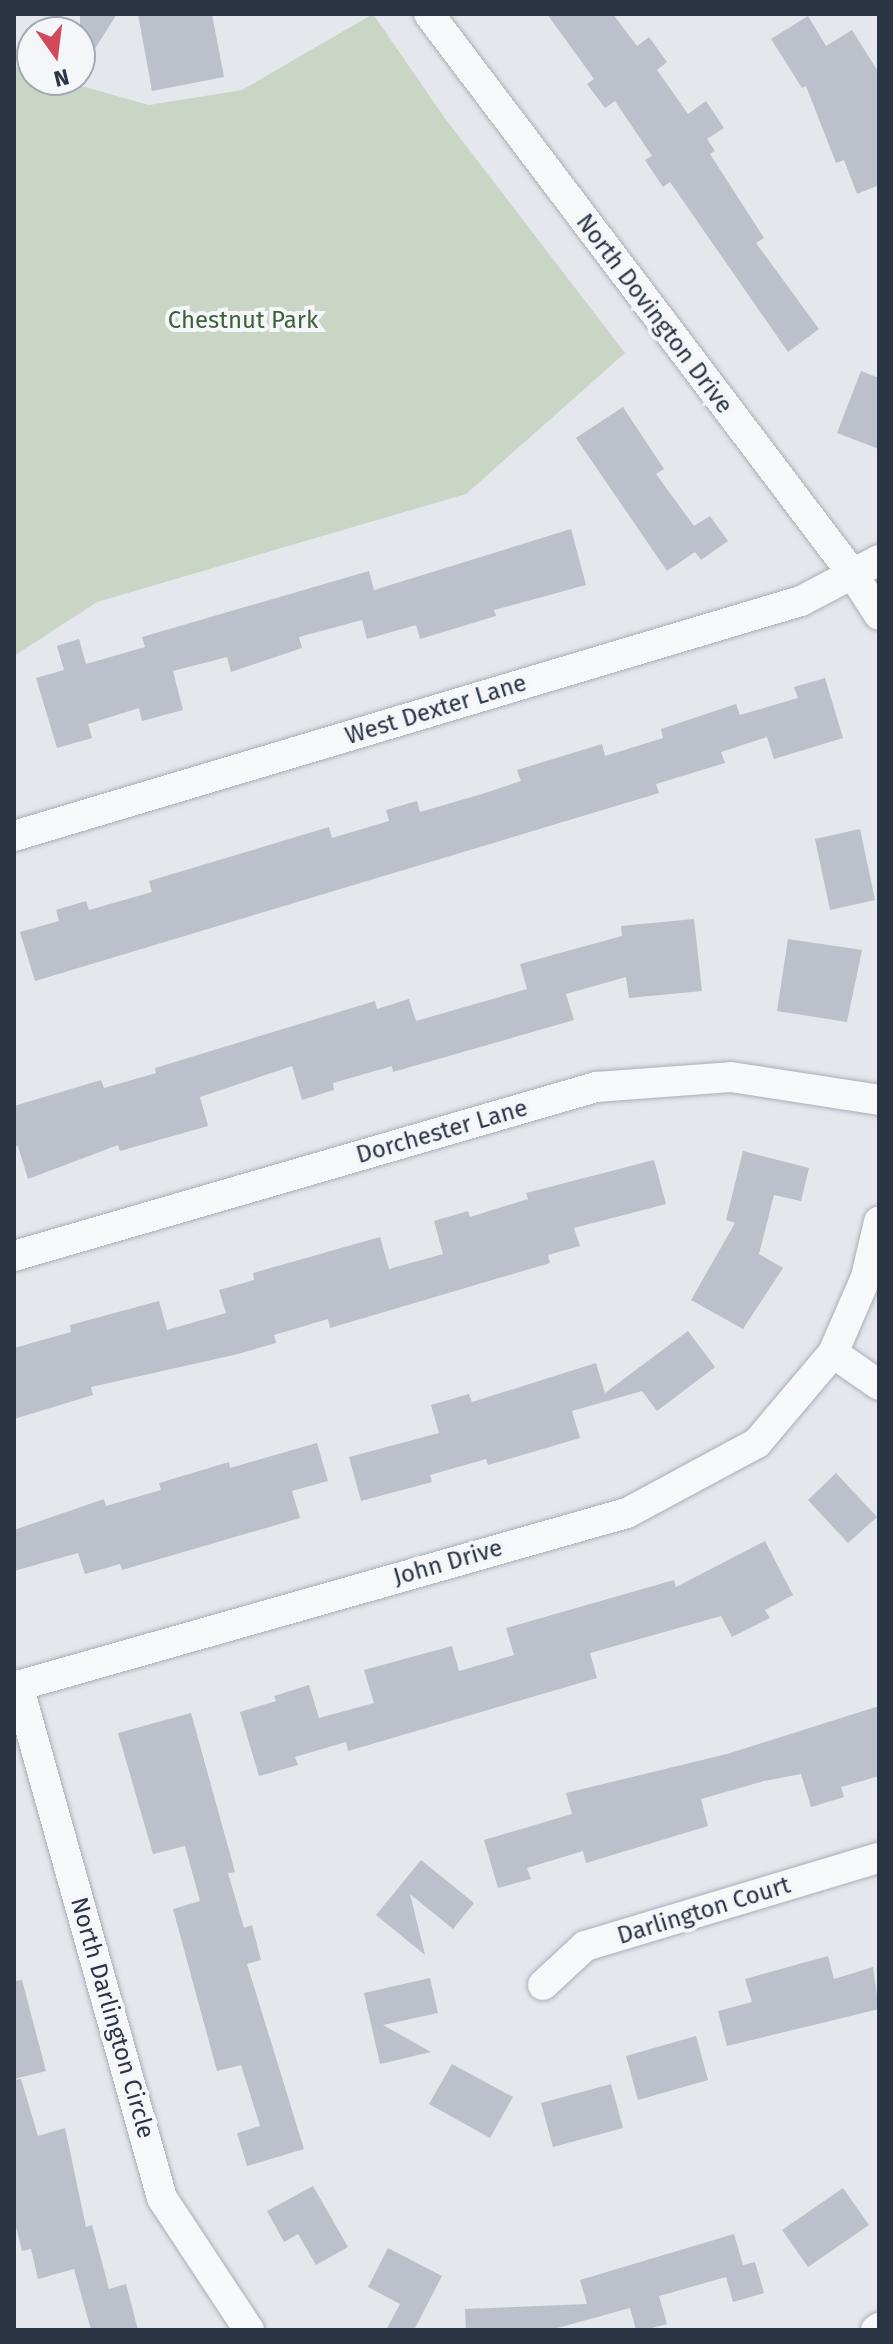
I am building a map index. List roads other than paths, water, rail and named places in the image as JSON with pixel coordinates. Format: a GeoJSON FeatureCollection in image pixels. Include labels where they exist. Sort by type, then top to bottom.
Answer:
{"type":"FeatureCollection","features":[{"type":"Feature","properties":{"kind":"street","name":"North Dovington Drive"},"geometry":{"type":"LineString","coordinates":[[429,14],[867,568],[879,615]]}},
{"type":"Feature","properties":{"kind":"street","name":"West Dexter Lane"},"geometry":{"type":"LineString","coordinates":[[14,836],[801,601],[867,568]]}},
{"type":"Feature","properties":{"kind":"street","name":"Dorchester Lane"},"geometry":{"type":"LineString","coordinates":[[14,1256],[596,1087],[731,1077],[879,1100]]}},
{"type":"Feature","properties":{"kind":"street"},"geometry":{"type":"LineString","coordinates":[[879,1222],[866,1277],[833,1353],[879,1385]]}},
{"type":"Feature","properties":{"kind":"street","name":"John Drive"},"geometry":{"type":"LineString","coordinates":[[16,1686],[627,1513],[757,1443],[833,1353]]}},
{"type":"Feature","properties":{"kind":"street","name":"North Darlington Circle"},"geometry":{"type":"LineString","coordinates":[[16,1686],[162,2198],[249,2330]]}},
{"type":"Feature","properties":{"kind":"street","name":"Darlington Court"},"geometry":{"type":"LineString","coordinates":[[543,1985],[585,1946],[879,1858]]}},
{"type":"Feature","properties":{"kind":"park label","name":"Chestnut Park"},"geometry":{"type":"Point","coordinates":[243,321]}}]}
